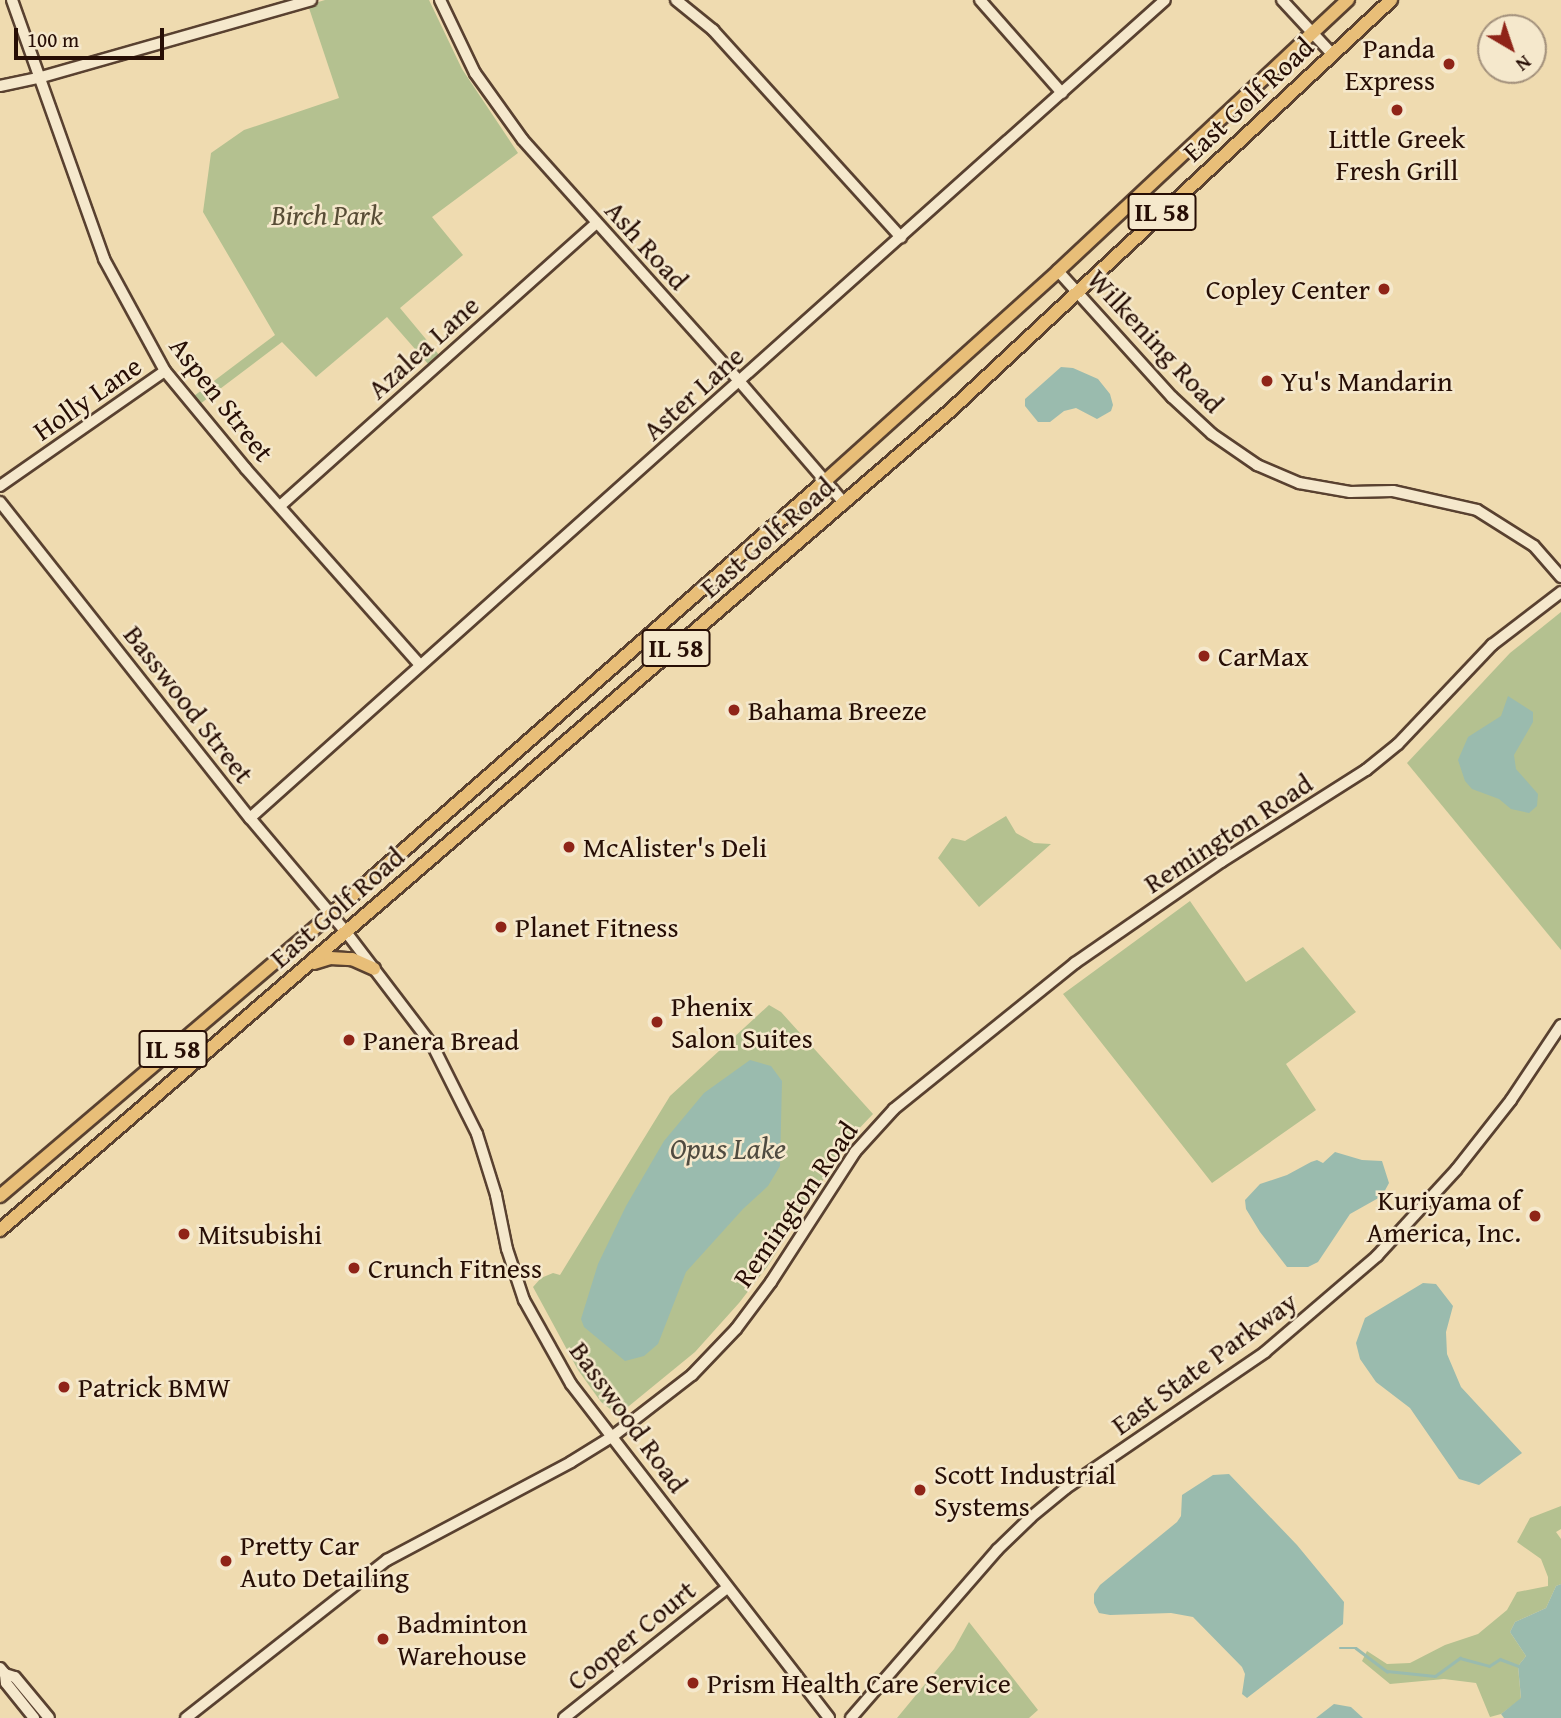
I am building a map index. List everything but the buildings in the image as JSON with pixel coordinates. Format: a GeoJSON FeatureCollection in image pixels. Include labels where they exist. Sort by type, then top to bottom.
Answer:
{"type":"FeatureCollection","features":[{"type":"Feature","properties":{"kind":"main road","name":"East Golf Road"},"geometry":{"type":"LineString","coordinates":[[0,1196],[331,914],[825,481],[1058,271],[1348,0]]}},
{"type":"Feature","properties":{"kind":"main road","name":"East Golf Road"},"geometry":{"type":"LineString","coordinates":[[0,1230],[952,409],[1391,0]]}},
{"type":"Feature","properties":{"kind":"main road"},"geometry":{"type":"LineString","coordinates":[[307,965],[341,958],[352,959],[374,969]]}},
{"type":"Feature","properties":{"kind":"street","name":"Aspen Street"},"geometry":{"type":"LineString","coordinates":[[12,0],[104,259],[165,371],[421,665]]}},
{"type":"Feature","properties":{"kind":"street"},"geometry":{"type":"LineString","coordinates":[[0,86],[38,78],[311,0]]}},
{"type":"Feature","properties":{"kind":"street","name":"Ash Road"},"geometry":{"type":"LineString","coordinates":[[440,0],[475,73],[523,140],[740,382],[844,503]]}},
{"type":"Feature","properties":{"kind":"street"},"geometry":{"type":"LineString","coordinates":[[676,0],[713,30],[901,237]]}},
{"type":"Feature","properties":{"kind":"street"},"geometry":{"type":"LineString","coordinates":[[980,0],[1062,93]]}},
{"type":"Feature","properties":{"kind":"street","name":"Aster Lane"},"geometry":{"type":"LineString","coordinates":[[250,818],[1165,0]]}},
{"type":"Feature","properties":{"kind":"street"},"geometry":{"type":"LineString","coordinates":[[1282,0],[1332,54]]}},
{"type":"Feature","properties":{"kind":"street","name":"Azalea Lane"},"geometry":{"type":"LineString","coordinates":[[280,506],[596,223]]}},
{"type":"Feature","properties":{"kind":"street","name":"Wilkening Road"},"geometry":{"type":"LineString","coordinates":[[1058,271],[1172,397],[1212,434],[1257,465],[1299,483],[1350,492],[1393,491],[1477,510],[1534,546],[1561,577]]}},
{"type":"Feature","properties":{"kind":"street","name":"Holly Lane"},"geometry":{"type":"LineString","coordinates":[[0,486],[165,371]]}},
{"type":"Feature","properties":{"kind":"street","name":"Basswood Street"},"geometry":{"type":"LineString","coordinates":[[0,502],[250,818],[346,932]]}},
{"type":"Feature","properties":{"kind":"street","name":"Remington Road"},"geometry":{"type":"LineString","coordinates":[[186,1718],[387,1560],[571,1462],[613,1436],[692,1375],[736,1329],[771,1282],[855,1152],[894,1109],[1075,963],[1221,862],[1366,770],[1398,744],[1492,645],[1561,592]]}},
{"type":"Feature","properties":{"kind":"street","name":"Basswood Road"},"geometry":{"type":"LineString","coordinates":[[346,932],[433,1046],[450,1076],[477,1134],[496,1195],[507,1249],[524,1300],[571,1384],[830,1718]]}},
{"type":"Feature","properties":{"kind":"street","name":"East State Parkway"},"geometry":{"type":"LineString","coordinates":[[851,1718],[997,1550],[1031,1517],[1066,1488],[1265,1352],[1377,1256],[1456,1170],[1511,1100],[1561,1025]]}},
{"type":"Feature","properties":{"kind":"street","name":"Cooper Court"},"geometry":{"type":"LineString","coordinates":[[564,1718],[727,1588]]}},
{"type":"Feature","properties":{"kind":"street"},"geometry":{"type":"LineString","coordinates":[[3,1671],[6,1683],[34,1718]]}},
{"type":"Feature","properties":{"kind":"street"},"geometry":{"type":"LineString","coordinates":[[3,1671],[15,1677],[49,1718]]}},
{"type":"Feature","properties":{"kind":"green space","name":"Birch Park"},"geometry":{"type":"Polygon","coordinates":[[[325,0],[429,0],[462,69],[518,153],[432,217],[463,255],[400,308],[440,356],[429,365],[387,317],[316,377],[282,342],[200,404],[194,396],[275,335],[203,212],[211,153],[244,130],[339,98],[308,5],[325,0]]]}},
{"type":"Feature","properties":{"kind":"green space"},"geometry":{"type":"Polygon","coordinates":[[[1561,612],[1561,950],[1407,763],[1510,653],[1561,612]]]}},
{"type":"Feature","properties":{"kind":"green space"},"geometry":{"type":"Polygon","coordinates":[[[1006,816],[1016,833],[1034,843],[1051,844],[979,907],[938,858],[952,838],[965,841],[1006,816]]]}},
{"type":"Feature","properties":{"kind":"green space"},"geometry":{"type":"Polygon","coordinates":[[[1190,901],[1246,982],[1303,947],[1356,1012],[1286,1064],[1316,1110],[1212,1183],[1063,994],[1190,901]]]}},
{"type":"Feature","properties":{"kind":"green space"},"geometry":{"type":"Polygon","coordinates":[[[769,1005],[781,1012],[873,1114],[850,1138],[767,1267],[739,1303],[695,1352],[618,1415],[601,1402],[578,1370],[533,1287],[541,1278],[553,1273],[560,1275],[670,1096],[769,1005]]]}},
{"type":"Feature","properties":{"kind":"green space"},"geometry":{"type":"Polygon","coordinates":[[[1561,1506],[1561,1529],[1556,1532],[1561,1539],[1561,1584],[1556,1586],[1546,1608],[1515,1622],[1510,1632],[1526,1656],[1518,1666],[1521,1699],[1501,1714],[1490,1717],[1476,1683],[1444,1679],[1390,1684],[1362,1661],[1367,1651],[1387,1664],[1410,1663],[1445,1645],[1478,1634],[1507,1610],[1517,1592],[1548,1586],[1548,1577],[1541,1559],[1517,1542],[1530,1518],[1561,1506]]]}},
{"type":"Feature","properties":{"kind":"green space"},"geometry":{"type":"Polygon","coordinates":[[[969,1622],[1038,1710],[1029,1718],[897,1718],[954,1649],[969,1622]]]}},
{"type":"Feature","properties":{"kind":"water"},"geometry":{"type":"Polygon","coordinates":[[[1061,367],[1073,368],[1098,379],[1110,394],[1113,405],[1111,411],[1097,419],[1076,408],[1064,411],[1050,422],[1038,422],[1025,406],[1025,399],[1061,367]]]}},
{"type":"Feature","properties":{"kind":"water"},"geometry":{"type":"Polygon","coordinates":[[[1508,696],[1533,712],[1533,722],[1514,755],[1516,769],[1538,794],[1537,806],[1529,813],[1511,809],[1499,799],[1472,789],[1465,781],[1458,760],[1468,737],[1501,716],[1508,696]]]}},
{"type":"Feature","properties":{"kind":"water","name":"Opus Lake"},"geometry":{"type":"Polygon","coordinates":[[[750,1060],[771,1066],[782,1081],[780,1166],[768,1186],[743,1209],[686,1272],[658,1344],[644,1356],[625,1361],[584,1327],[581,1319],[598,1264],[626,1206],[664,1141],[704,1093],[750,1060]]]}},
{"type":"Feature","properties":{"kind":"water"},"geometry":{"type":"Polygon","coordinates":[[[1335,1152],[1362,1160],[1382,1161],[1389,1183],[1382,1196],[1350,1214],[1318,1262],[1308,1267],[1287,1267],[1260,1232],[1246,1209],[1245,1200],[1260,1184],[1287,1175],[1317,1160],[1323,1163],[1335,1152]]]}},
{"type":"Feature","properties":{"kind":"water"},"geometry":{"type":"Polygon","coordinates":[[[1423,1283],[1436,1284],[1453,1306],[1446,1332],[1447,1354],[1461,1387],[1522,1453],[1479,1485],[1459,1479],[1410,1408],[1376,1382],[1360,1359],[1356,1343],[1365,1318],[1423,1283]]]}},
{"type":"Feature","properties":{"kind":"water"},"geometry":{"type":"Polygon","coordinates":[[[1229,1474],[1297,1545],[1344,1602],[1343,1624],[1247,1698],[1242,1694],[1245,1674],[1242,1667],[1193,1617],[1171,1613],[1110,1615],[1099,1613],[1094,1603],[1094,1594],[1100,1585],[1177,1522],[1181,1516],[1182,1495],[1213,1475],[1229,1474]]]}},
{"type":"Feature","properties":{"kind":"water"},"geometry":{"type":"Polygon","coordinates":[[[1561,1584],[1561,1718],[1504,1718],[1501,1714],[1521,1698],[1518,1666],[1526,1656],[1510,1632],[1515,1622],[1546,1608],[1556,1586],[1561,1584]]]}},
{"type":"Feature","properties":{"kind":"water"},"geometry":{"type":"Polygon","coordinates":[[[1334,1704],[1351,1707],[1363,1718],[1316,1718],[1334,1704]]]}},
{"type":"Feature","properties":{"kind":"waterway"},"geometry":{"type":"LineString","coordinates":[[1340,1648],[1356,1648],[1387,1671],[1435,1676],[1460,1658],[1489,1666],[1500,1659],[1518,1666]]}},
{"type":"Feature","properties":{"kind":"place","name":"Panda Express"},"geometry":{"type":"Point","coordinates":[1449,64]}},
{"type":"Feature","properties":{"kind":"place","name":"Little Greek Fresh Grill"},"geometry":{"type":"Point","coordinates":[1397,110]}},
{"type":"Feature","properties":{"kind":"place","name":"Copley Center"},"geometry":{"type":"Point","coordinates":[1384,289]}},
{"type":"Feature","properties":{"kind":"place","name":"Yu's Mandarin"},"geometry":{"type":"Point","coordinates":[1267,381]}},
{"type":"Feature","properties":{"kind":"place","name":"CarMax"},"geometry":{"type":"Point","coordinates":[1204,656]}},
{"type":"Feature","properties":{"kind":"place","name":"Bahama Breeze"},"geometry":{"type":"Point","coordinates":[734,710]}},
{"type":"Feature","properties":{"kind":"place","name":"McAlister's Deli"},"geometry":{"type":"Point","coordinates":[569,847]}},
{"type":"Feature","properties":{"kind":"place","name":"Planet Fitness"},"geometry":{"type":"Point","coordinates":[501,927]}},
{"type":"Feature","properties":{"kind":"place","name":"Phenix Salon Suites"},"geometry":{"type":"Point","coordinates":[657,1022]}},
{"type":"Feature","properties":{"kind":"place","name":"Panera Bread"},"geometry":{"type":"Point","coordinates":[349,1040]}},
{"type":"Feature","properties":{"kind":"place","name":"Kuriyama of America, Inc."},"geometry":{"type":"Point","coordinates":[1535,1216]}},
{"type":"Feature","properties":{"kind":"place","name":"Mitsubishi"},"geometry":{"type":"Point","coordinates":[184,1234]}},
{"type":"Feature","properties":{"kind":"place","name":"Crunch Fitness"},"geometry":{"type":"Point","coordinates":[354,1268]}},
{"type":"Feature","properties":{"kind":"place","name":"Patrick BMW"},"geometry":{"type":"Point","coordinates":[64,1387]}},
{"type":"Feature","properties":{"kind":"place","name":"Scott Industrial Systems"},"geometry":{"type":"Point","coordinates":[920,1490]}},
{"type":"Feature","properties":{"kind":"place","name":"Pretty Car Auto Detailing"},"geometry":{"type":"Point","coordinates":[226,1561]}},
{"type":"Feature","properties":{"kind":"place","name":"Badminton Warehouse"},"geometry":{"type":"Point","coordinates":[383,1639]}},
{"type":"Feature","properties":{"kind":"place","name":"Prism Health Care Service"},"geometry":{"type":"Point","coordinates":[693,1683]}}]}
